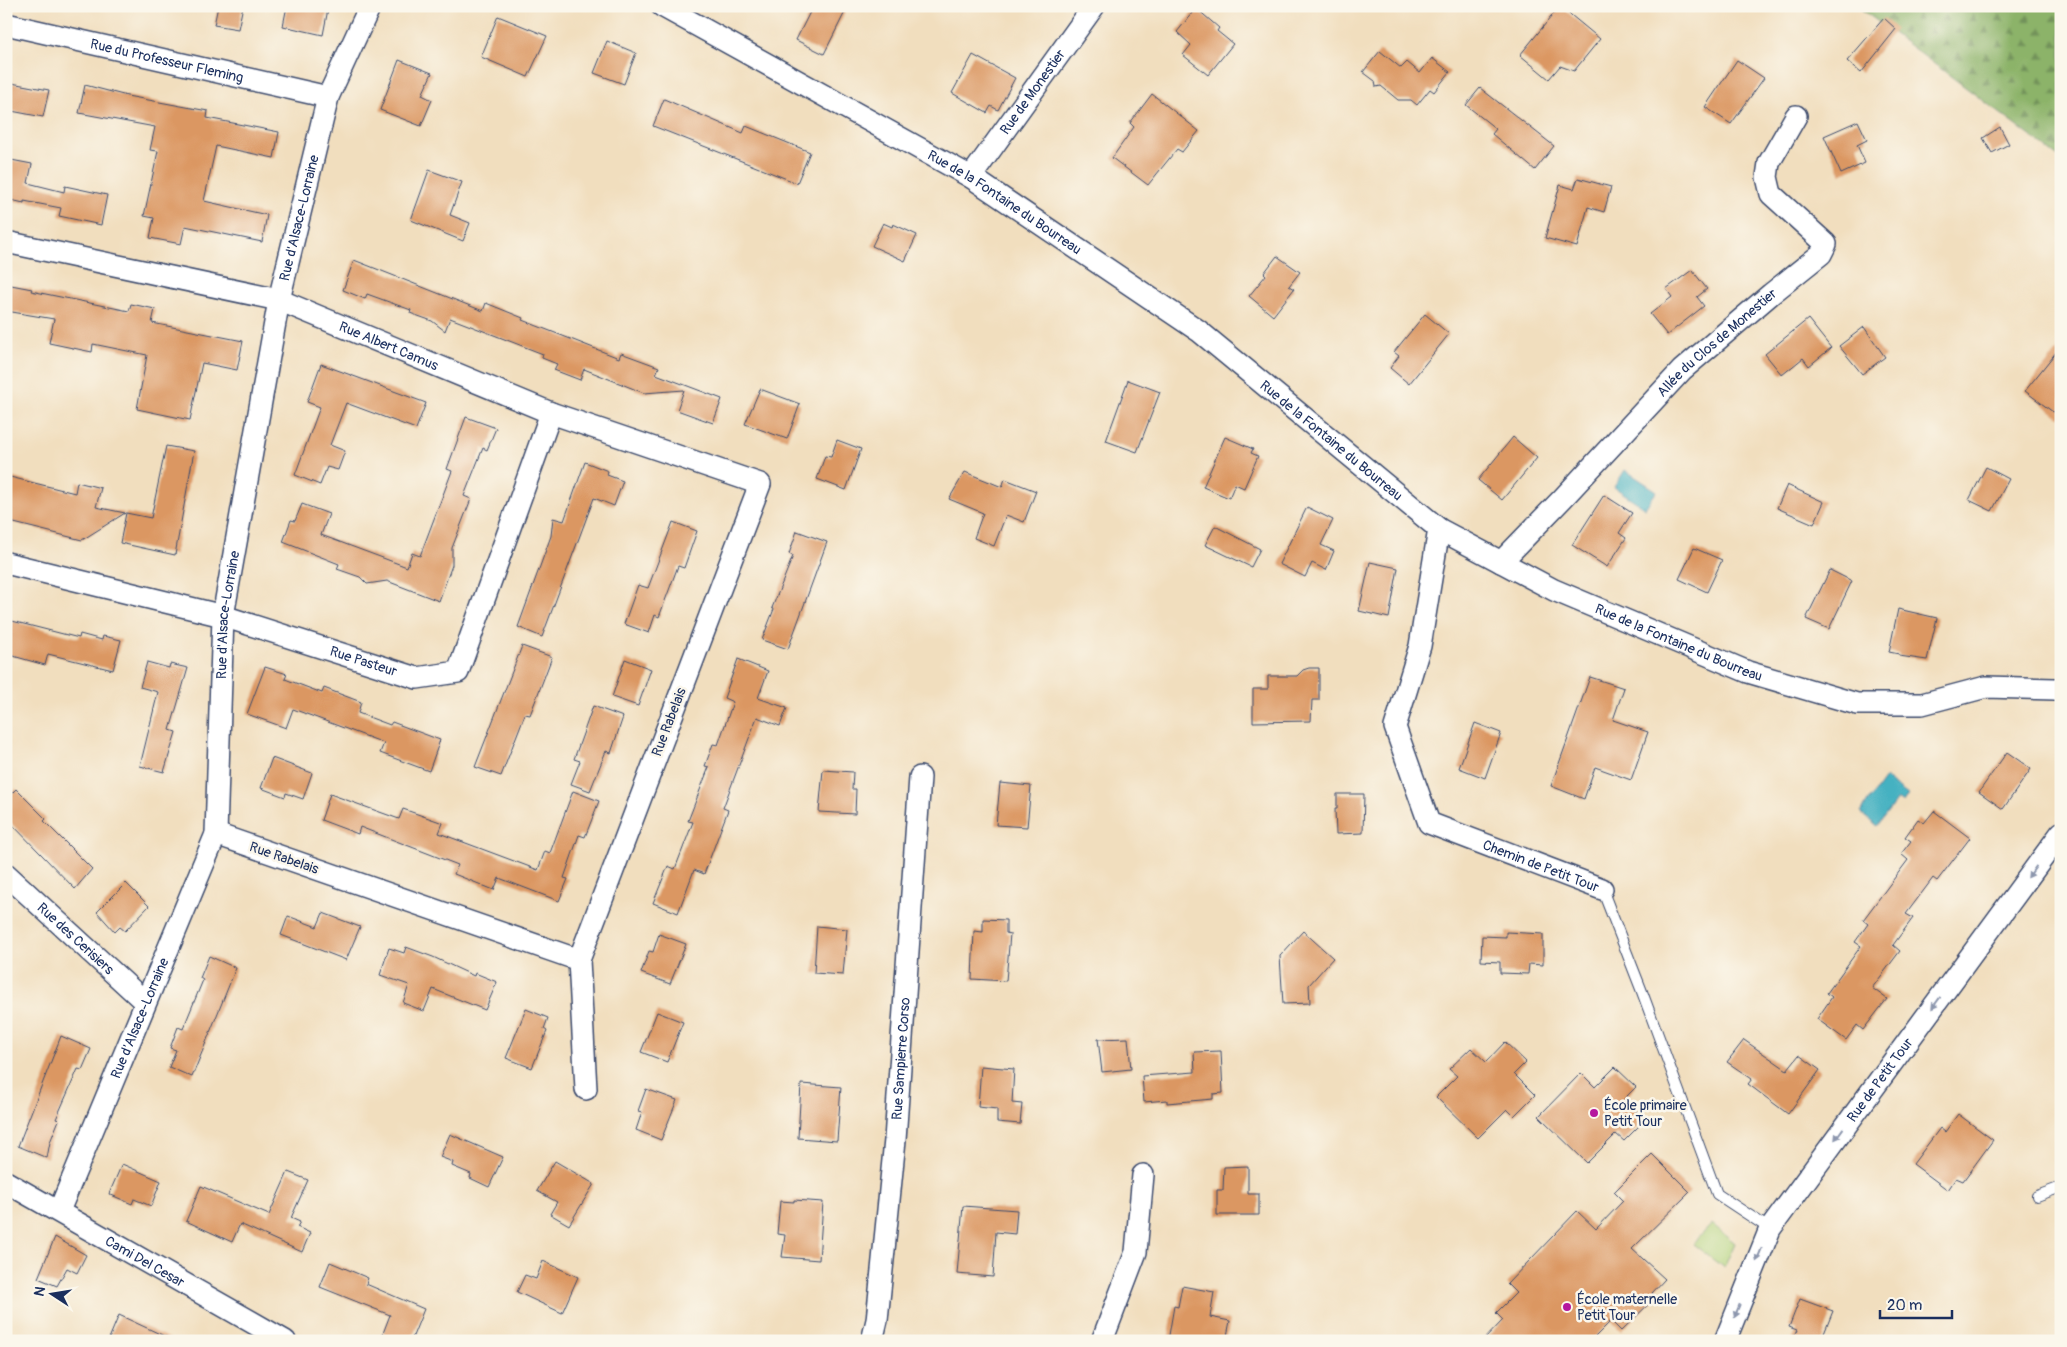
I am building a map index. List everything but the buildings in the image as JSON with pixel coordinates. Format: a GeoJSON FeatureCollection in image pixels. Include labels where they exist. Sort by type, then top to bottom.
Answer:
{"type":"FeatureCollection","features":[{"type":"Feature","properties":{"kind":"street","name":"Rue d'Alsace-Lorraine"},"geometry":{"type":"LineString","coordinates":[[59,1211],[216,834],[223,616],[279,300],[328,98],[370,6]]}},
{"type":"Feature","properties":{"kind":"street","name":"Rue de la Fontaine du Bourreau"},"geometry":{"type":"LineString","coordinates":[[662,6],[971,177],[1199,331],[1439,529],[1554,590],[1748,672],[1857,704],[1922,704],[1986,687],[2055,689],[2061,692]]}},
{"type":"Feature","properties":{"kind":"street","name":"Rue de Monestier"},"geometry":{"type":"LineString","coordinates":[[971,177],[1094,6]]}},
{"type":"Feature","properties":{"kind":"street","name":"Rue du Professeur Fleming"},"geometry":{"type":"LineString","coordinates":[[6,24],[328,98]]}},
{"type":"Feature","properties":{"kind":"street","name":"Allée du Clos de Monestier"},"geometry":{"type":"LineString","coordinates":[[1501,562],[1682,370],[1821,254],[1826,244],[1771,194],[1767,177],[1770,163],[1796,116]]}},
{"type":"Feature","properties":{"kind":"street","name":"Rue Albert Camus"},"geometry":{"type":"LineString","coordinates":[[6,242],[279,300],[551,413],[760,484]]}},
{"type":"Feature","properties":{"kind":"street","name":"Rue Pasteur"},"geometry":{"type":"LineString","coordinates":[[6,562],[223,616],[417,678],[458,672],[551,413]]}},
{"type":"Feature","properties":{"kind":"street","name":"Rue Rabelais"},"geometry":{"type":"LineString","coordinates":[[586,1089],[579,960],[760,484]]}},
{"type":"Feature","properties":{"kind":"street","name":"Chemin de Petit Tour"},"geometry":{"type":"LineString","coordinates":[[1439,529],[1420,646],[1394,727],[1429,822],[1602,889]]}},
{"type":"Feature","properties":{"kind":"street","name":"Rue Sampierre Corso"},"geometry":{"type":"LineString","coordinates":[[872,1341],[877,1320],[895,1140],[920,777]]}},
{"type":"Feature","properties":{"kind":"street","name":"Rue de Petit Tour"},"geometry":{"type":"LineString","coordinates":[[1725,1341],[1770,1229],[2061,833]]}},
{"type":"Feature","properties":{"kind":"street","name":"Rue Rabelais"},"geometry":{"type":"LineString","coordinates":[[216,834],[579,960]]}},
{"type":"Feature","properties":{"kind":"street","name":"Rue des Cerisiers"},"geometry":{"type":"LineString","coordinates":[[6,874],[145,1002]]}},
{"type":"Feature","properties":{"kind":"street"},"geometry":{"type":"LineString","coordinates":[[1102,1341],[1136,1252],[1143,1174]]}},
{"type":"Feature","properties":{"kind":"street","name":"Cami Del Cesar"},"geometry":{"type":"LineString","coordinates":[[6,1182],[285,1341]]}},
{"type":"Feature","properties":{"kind":"lane","name":"Chemin de Petit Tour"},"geometry":{"type":"LineString","coordinates":[[1602,889],[1641,989],[1716,1194],[1770,1229]]}},
{"type":"Feature","properties":{"kind":"lane"},"geometry":{"type":"LineString","coordinates":[[2037,1196],[2061,1187]]}},
{"type":"Feature","properties":{"kind":"green space"},"geometry":{"type":"Polygon","coordinates":[[[1863,6],[2061,6],[2061,159],[1861,9],[1863,6]]]}},
{"type":"Feature","properties":{"kind":"green space"},"geometry":{"type":"Polygon","coordinates":[[[1712,1224],[1735,1243],[1724,1268],[1693,1244],[1712,1224]]]}},
{"type":"Feature","properties":{"kind":"water"},"geometry":{"type":"Polygon","coordinates":[[[1625,470],[1657,491],[1645,508],[1614,487],[1625,470]]]}},
{"type":"Feature","properties":{"kind":"water"},"geometry":{"type":"Polygon","coordinates":[[[1885,778],[1908,795],[1903,803],[1897,799],[1877,826],[1860,813],[1885,778]]]}},
{"type":"Feature","properties":{"kind":"place","name":"École primaire Petit Tour"},"geometry":{"type":"Point","coordinates":[1594,1113]}},
{"type":"Feature","properties":{"kind":"place","name":"École maternelle Petit Tour"},"geometry":{"type":"Point","coordinates":[1567,1307]}}]}
